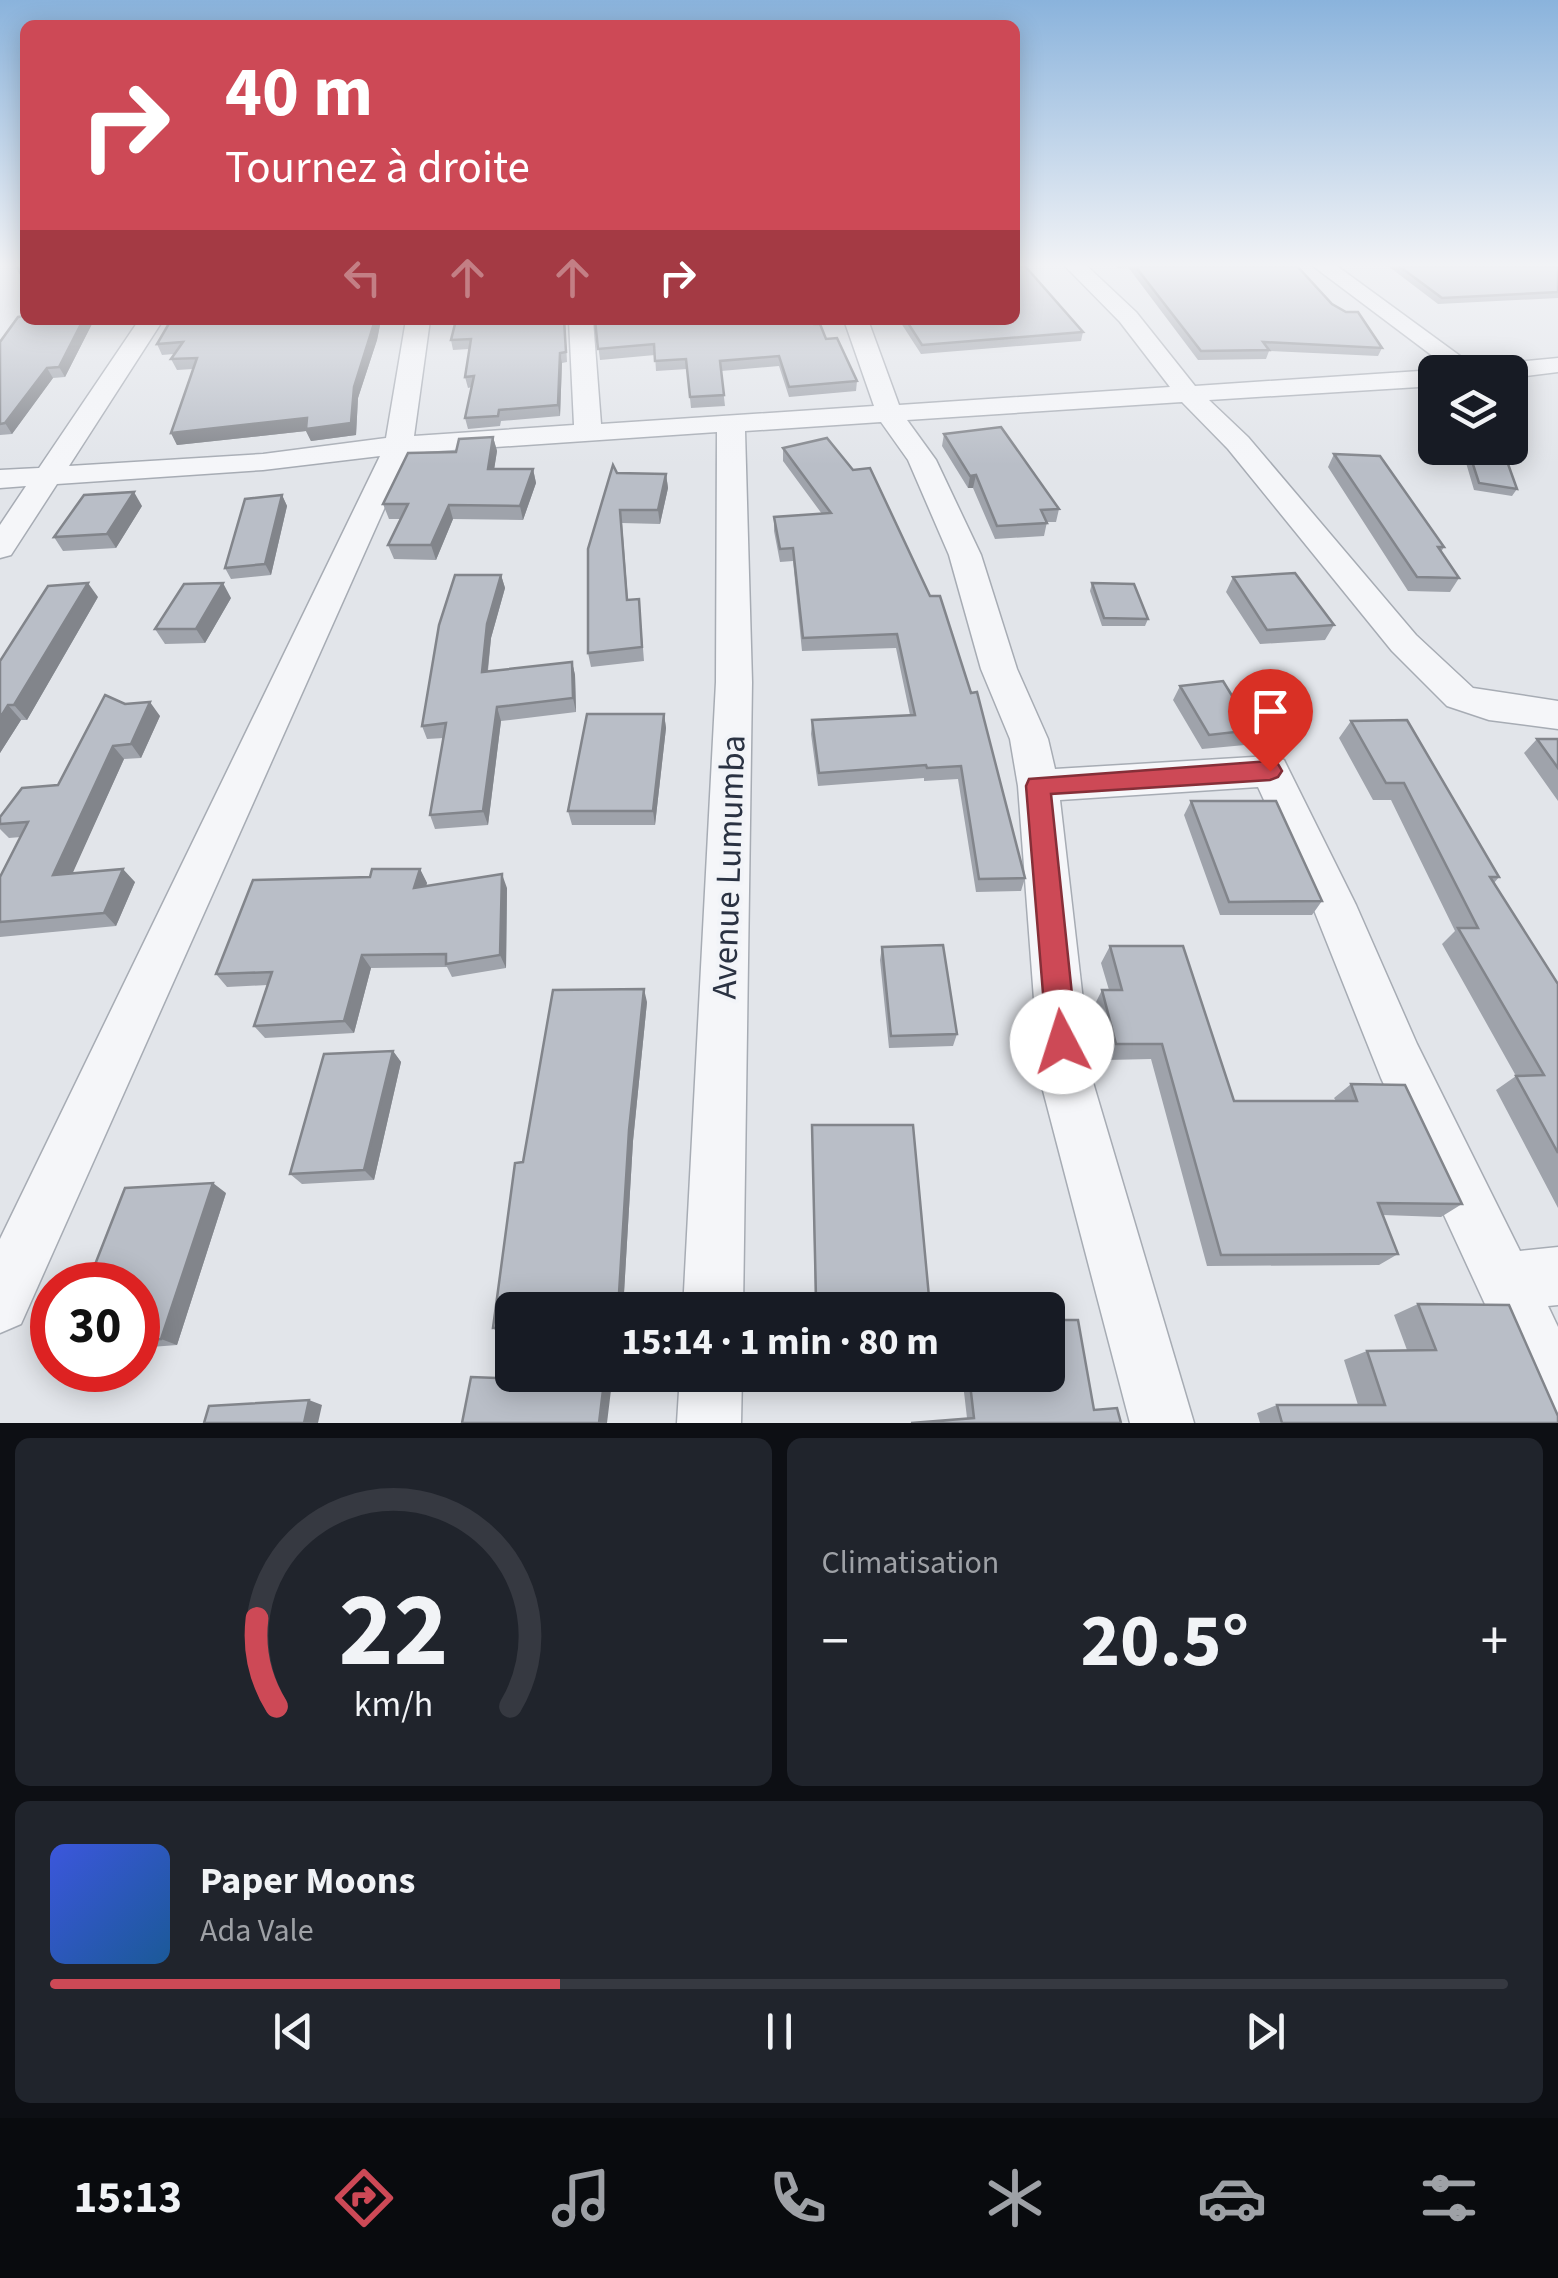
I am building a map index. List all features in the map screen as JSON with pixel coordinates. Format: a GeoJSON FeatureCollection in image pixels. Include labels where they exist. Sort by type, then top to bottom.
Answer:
{"type":"FeatureCollection","features":[{"type":"Feature","properties":{"kind":"street"},"geometry":{"type":"LineString","coordinates":[[0,548],[143,332]]}},
{"type":"Feature","properties":{"kind":"street"},"geometry":{"type":"LineString","coordinates":[[0,1303],[399,445],[416,332]]}},
{"type":"Feature","properties":{"kind":"street"},"geometry":{"type":"LineString","coordinates":[[583,332],[588,433]]}},
{"type":"Feature","properties":{"kind":"street"},"geometry":{"type":"LineString","coordinates":[[860,332],[890,415],[922,460],[965,555],[999,669],[1029,739],[1038,786],[1066,1079],[1162,1423]]}},
{"type":"Feature","properties":{"kind":"street"},"geometry":{"type":"LineString","coordinates":[[1140,332],[1188,394],[1238,444],[1404,644],[1460,697],[1558,715]]}},
{"type":"Feature","properties":{"kind":"street"},"geometry":{"type":"LineString","coordinates":[[1414,332],[1446,355]]}},
{"type":"Feature","properties":{"kind":"street"},"geometry":{"type":"LineString","coordinates":[[1528,368],[1558,365]]}},
{"type":"Feature","properties":{"kind":"street"},"geometry":{"type":"LineString","coordinates":[[0,479],[263,462],[399,445],[1418,379]]}},
{"type":"Feature","properties":{"kind":"street","name":"Avenue Lumumba"},"geometry":{"type":"LineString","coordinates":[[714,1292],[734,682],[730,424]]}},
{"type":"Feature","properties":{"kind":"street"},"geometry":{"type":"LineString","coordinates":[[1038,786],[1270,771],[1334,905],[1399,1061],[1531,1279],[1558,1393]]}},
{"type":"Feature","properties":{"kind":"street"},"geometry":{"type":"LineString","coordinates":[[709,1423],[710,1392]]}},
{"type":"Feature","properties":{"kind":"building"},"geometry":{"type":"Polygon","coordinates":[[[7,332],[77,332],[59,367],[47,368],[5,423],[0,424],[0,342],[7,332]]]}},
{"type":"Feature","properties":{"kind":"building"},"geometry":{"type":"Polygon","coordinates":[[[164,332],[371,332],[354,387],[351,423],[306,429],[307,418],[171,433],[197,358],[171,359],[183,342],[157,344],[164,332]]]}},
{"type":"Feature","properties":{"kind":"building"},"geometry":{"type":"Polygon","coordinates":[[[453,332],[565,332],[566,352],[560,353],[558,405],[499,410],[498,416],[465,418],[474,376],[465,377],[471,339],[451,340],[453,332]]]}},
{"type":"Feature","properties":{"kind":"building"},"geometry":{"type":"Polygon","coordinates":[[[596,332],[823,332],[826,339],[837,338],[857,381],[789,387],[779,356],[720,361],[724,395],[690,397],[686,359],[655,361],[654,344],[598,349],[596,332]]]}},
{"type":"Feature","properties":{"kind":"building"},"geometry":{"type":"Polygon","coordinates":[[[914,332],[1078,332],[922,345],[914,332]]]}},
{"type":"Feature","properties":{"kind":"building"},"geometry":{"type":"Polygon","coordinates":[[[1187,332],[1372,332],[1382,348],[1263,342],[1269,350],[1201,351],[1187,332]]]}},
{"type":"Feature","properties":{"kind":"building"},"geometry":{"type":"Polygon","coordinates":[[[1001,427],[1059,509],[1041,510],[1047,523],[997,526],[976,475],[970,476],[944,434],[1001,427]]]}},
{"type":"Feature","properties":{"kind":"building"},"geometry":{"type":"Polygon","coordinates":[[[493,437],[488,469],[533,469],[520,506],[449,505],[431,545],[388,545],[408,504],[383,504],[408,453],[456,452],[459,439],[493,437]]]}},
{"type":"Feature","properties":{"kind":"building"},"geometry":{"type":"Polygon","coordinates":[[[827,438],[853,470],[870,468],[930,596],[940,596],[971,693],[977,692],[1025,878],[979,879],[961,766],[819,773],[812,720],[915,715],[897,634],[803,638],[793,548],[780,549],[774,517],[831,513],[783,448],[827,438]]]}},
{"type":"Feature","properties":{"kind":"building"},"geometry":{"type":"Polygon","coordinates":[[[1334,454],[1380,456],[1444,547],[1438,547],[1459,578],[1417,577],[1334,454]]]}},
{"type":"Feature","properties":{"kind":"building"},"geometry":{"type":"Polygon","coordinates":[[[613,465],[617,473],[666,474],[658,510],[620,510],[627,600],[639,599],[642,647],[588,653],[588,549],[613,465]]]}},
{"type":"Feature","properties":{"kind":"building"},"geometry":{"type":"Polygon","coordinates":[[[1473,465],[1508,465],[1517,489],[1479,483],[1473,465]]]}},
{"type":"Feature","properties":{"kind":"building"},"geometry":{"type":"Polygon","coordinates":[[[134,492],[107,534],[54,537],[84,495],[134,492]]]}},
{"type":"Feature","properties":{"kind":"building"},"geometry":{"type":"Polygon","coordinates":[[[282,495],[265,564],[225,568],[245,499],[282,495]]]}},
{"type":"Feature","properties":{"kind":"building"},"geometry":{"type":"Polygon","coordinates":[[[1295,573],[1334,625],[1267,630],[1233,577],[1295,573]]]}},
{"type":"Feature","properties":{"kind":"building"},"geometry":{"type":"Polygon","coordinates":[[[455,575],[501,575],[487,624],[482,672],[572,662],[573,698],[497,707],[483,811],[430,815],[446,723],[422,726],[439,625],[455,575]]]}},
{"type":"Feature","properties":{"kind":"building"},"geometry":{"type":"Polygon","coordinates":[[[88,583],[14,705],[8,705],[0,718],[0,661],[48,586],[88,583]]]}},
{"type":"Feature","properties":{"kind":"building"},"geometry":{"type":"Polygon","coordinates":[[[223,583],[196,629],[155,629],[184,584],[223,583]]]}},
{"type":"Feature","properties":{"kind":"building"},"geometry":{"type":"Polygon","coordinates":[[[1092,583],[1134,584],[1148,619],[1104,618],[1092,583]]]}},
{"type":"Feature","properties":{"kind":"building"},"geometry":{"type":"Polygon","coordinates":[[[1223,681],[1253,730],[1209,735],[1180,686],[1223,681]]]}},
{"type":"Feature","properties":{"kind":"building"},"geometry":{"type":"Polygon","coordinates":[[[105,695],[125,704],[150,702],[131,744],[113,746],[53,875],[123,869],[104,913],[0,922],[0,877],[28,822],[0,824],[0,817],[22,788],[58,785],[105,695]]]}},
{"type":"Feature","properties":{"kind":"building"},"geometry":{"type":"Polygon","coordinates":[[[587,714],[664,714],[653,811],[568,811],[587,714]]]}},
{"type":"Feature","properties":{"kind":"building"},"geometry":{"type":"Polygon","coordinates":[[[1407,720],[1499,877],[1490,877],[1558,984],[1558,1153],[1516,1076],[1544,1075],[1458,928],[1478,928],[1404,783],[1386,783],[1351,721],[1407,720]]]}},
{"type":"Feature","properties":{"kind":"building"},"geometry":{"type":"Polygon","coordinates":[[[1537,739],[1558,739],[1558,768],[1537,739]]]}},
{"type":"Feature","properties":{"kind":"building"},"geometry":{"type":"Polygon","coordinates":[[[1191,801],[1276,801],[1322,901],[1229,902],[1191,801]]]}},
{"type":"Feature","properties":{"kind":"building"},"geometry":{"type":"Polygon","coordinates":[[[372,869],[420,869],[414,888],[502,874],[500,955],[446,964],[446,954],[362,955],[344,1021],[254,1026],[272,972],[216,974],[253,880],[370,877],[372,869]]]}},
{"type":"Feature","properties":{"kind":"building"},"geometry":{"type":"Polygon","coordinates":[[[943,945],[957,1034],[891,1036],[882,947],[943,945]]]}},
{"type":"Feature","properties":{"kind":"building"},"geometry":{"type":"Polygon","coordinates":[[[1110,946],[1183,946],[1234,1101],[1357,1101],[1351,1084],[1405,1085],[1462,1204],[1378,1203],[1398,1254],[1221,1255],[1162,1044],[1116,1044],[1102,990],[1122,990],[1110,946]]]}},
{"type":"Feature","properties":{"kind":"building"},"geometry":{"type":"Polygon","coordinates":[[[644,989],[629,1130],[619,1292],[498,1292],[515,1163],[523,1162],[553,990],[644,989]]]}},
{"type":"Feature","properties":{"kind":"building"},"geometry":{"type":"Polygon","coordinates":[[[393,1051],[364,1170],[290,1174],[324,1054],[393,1051]]]}},
{"type":"Feature","properties":{"kind":"building"},"geometry":{"type":"Polygon","coordinates":[[[812,1125],[913,1125],[929,1292],[816,1292],[812,1125]]]}},
{"type":"Feature","properties":{"kind":"building"},"geometry":{"type":"Polygon","coordinates":[[[213,1183],[161,1339],[160,1262],[96,1262],[125,1188],[213,1183]]]}},
{"type":"Feature","properties":{"kind":"building"},"geometry":{"type":"Polygon","coordinates":[[[1418,1304],[1509,1305],[1558,1423],[1282,1423],[1277,1405],[1385,1405],[1367,1351],[1436,1350],[1418,1304]]]}},
{"type":"Feature","properties":{"kind":"building"},"geometry":{"type":"Polygon","coordinates":[[[1065,1320],[1078,1320],[1094,1410],[1117,1408],[1121,1423],[911,1423],[974,1418],[971,1392],[1065,1392],[1065,1320]]]}},
{"type":"Feature","properties":{"kind":"building"},"geometry":{"type":"Polygon","coordinates":[[[471,1377],[495,1378],[495,1392],[603,1392],[599,1423],[462,1423],[471,1377]]]}},
{"type":"Feature","properties":{"kind":"building"},"geometry":{"type":"Polygon","coordinates":[[[309,1400],[304,1423],[204,1423],[209,1406],[309,1400]]]}},
{"type":"Feature","properties":{"kind":"route"},"geometry":{"type":"LineString","coordinates":[[1062,1042],[1038,786],[1270,771]]}}]}
